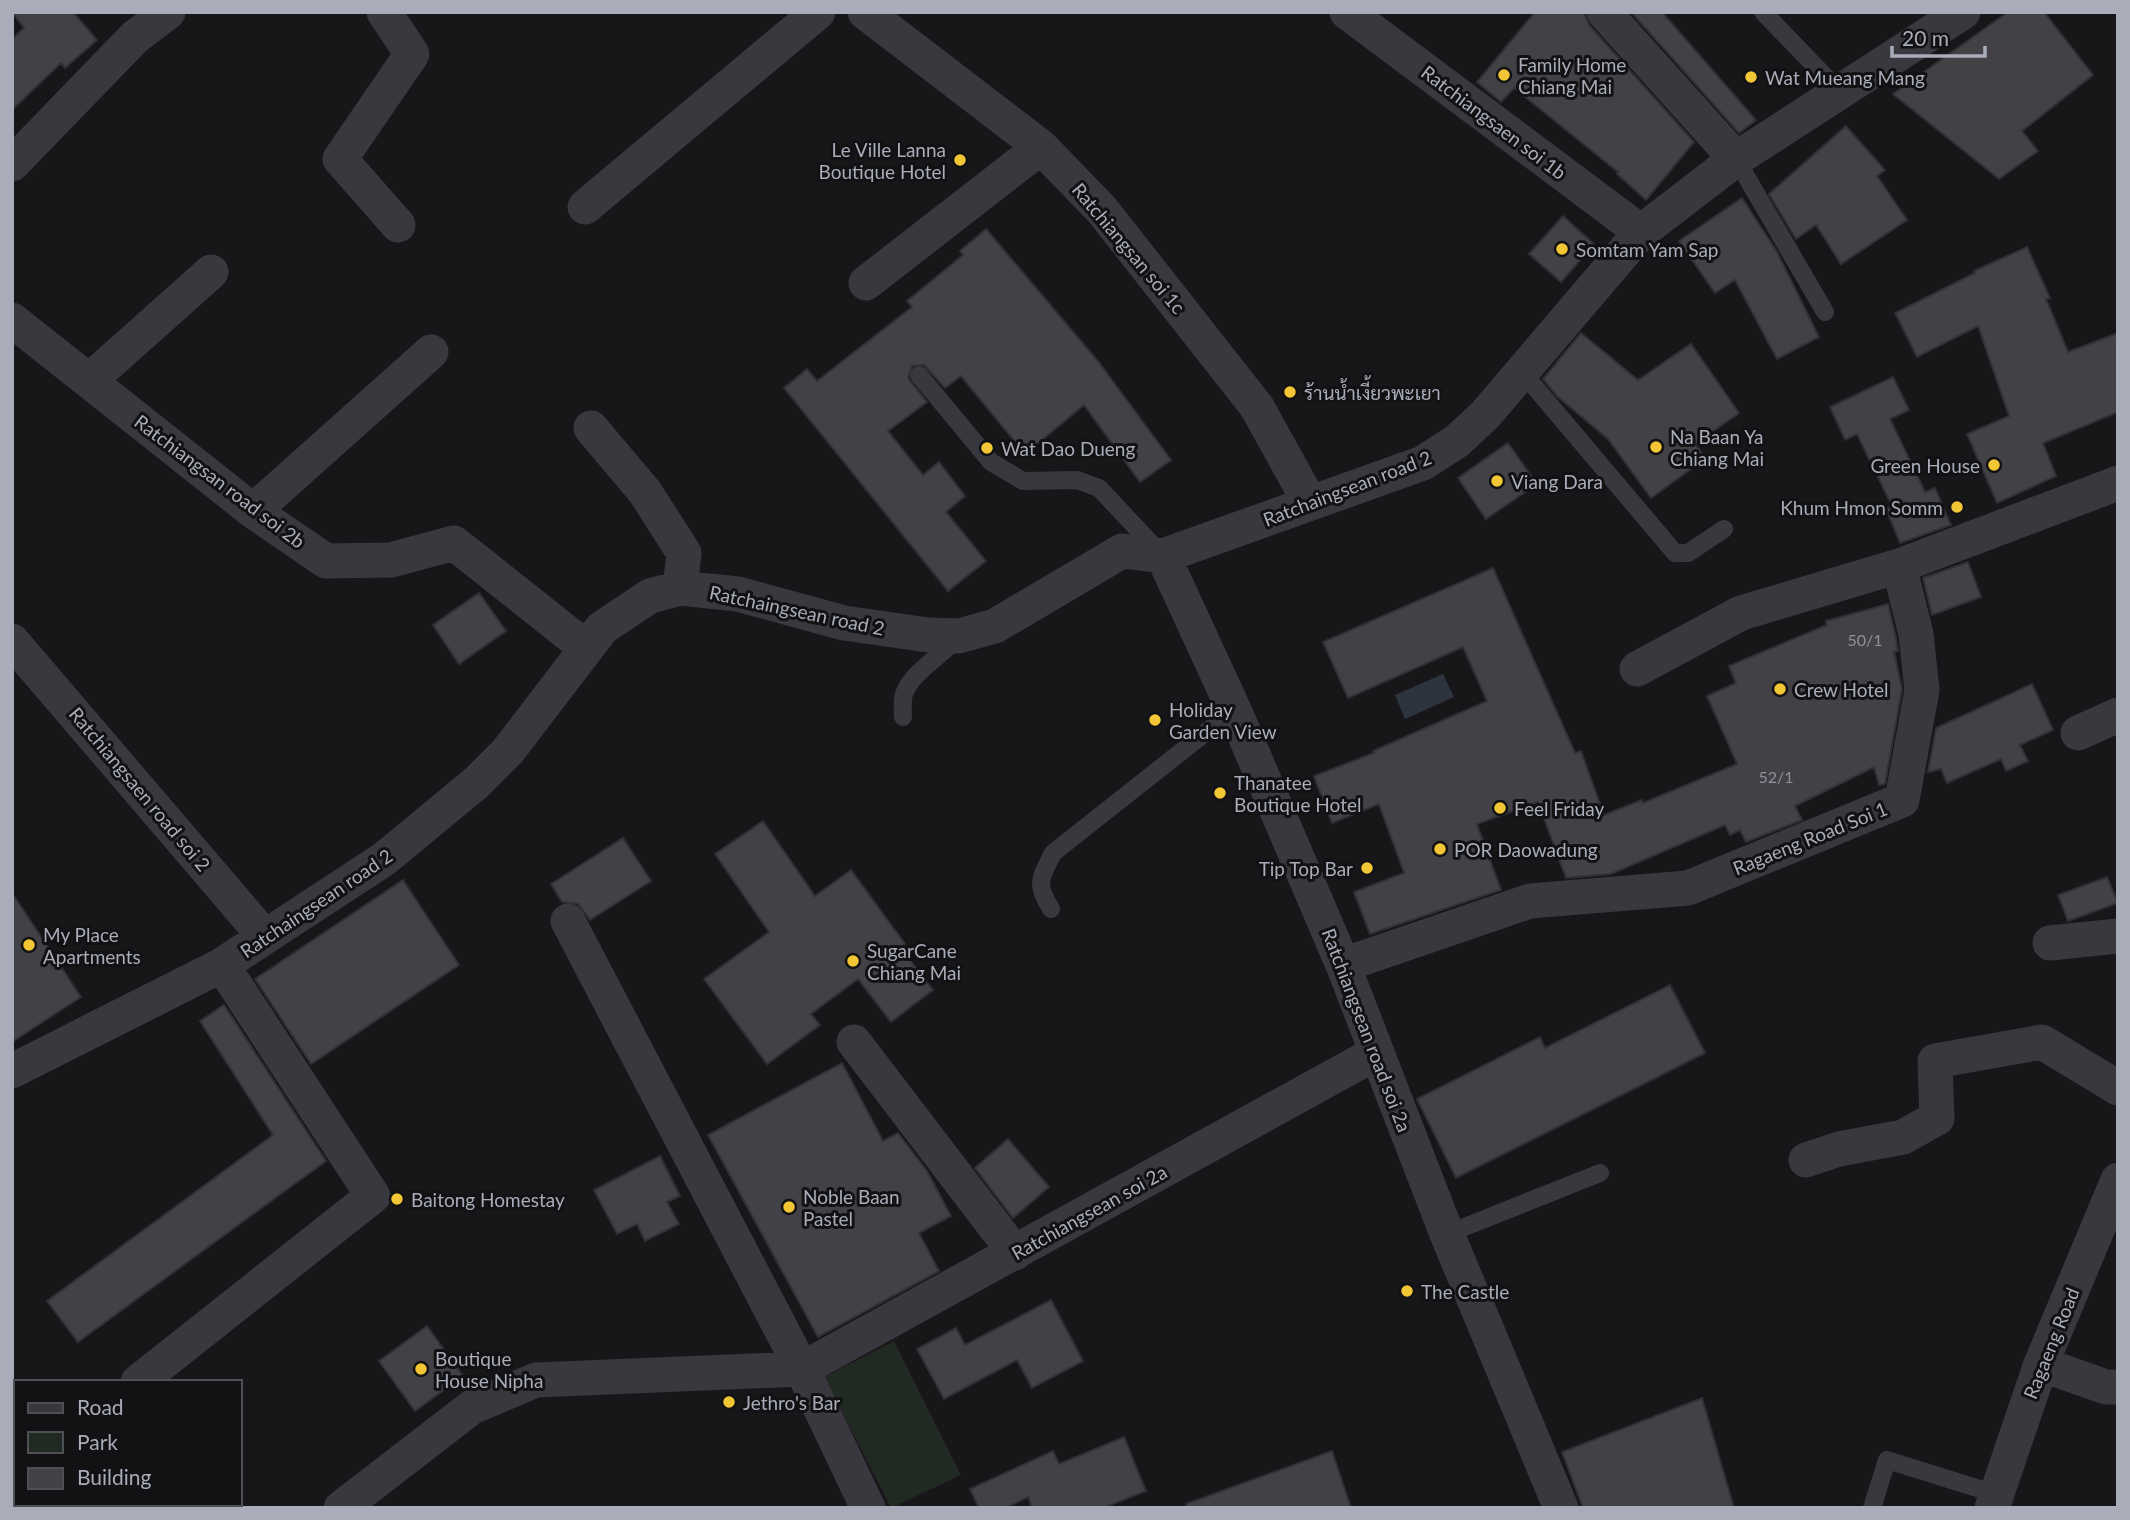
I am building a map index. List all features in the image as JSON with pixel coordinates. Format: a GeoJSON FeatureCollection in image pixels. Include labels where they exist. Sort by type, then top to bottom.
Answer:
{"type":"FeatureCollection","features":[{"type":"Feature","properties":{"kind":"street"},"geometry":{"type":"LineString","coordinates":[[12,164],[135,37],[168,12]]}},
{"type":"Feature","properties":{"kind":"street"},"geometry":{"type":"LineString","coordinates":[[384,12],[412,54],[340,159],[398,225]]}},
{"type":"Feature","properties":{"kind":"street"},"geometry":{"type":"LineString","coordinates":[[585,207],[818,12]]}},
{"type":"Feature","properties":{"kind":"street","name":"Ratchiangsan soi 1c"},"geometry":{"type":"LineString","coordinates":[[865,12],[1041,147],[1102,210],[1257,407],[1310,503]]}},
{"type":"Feature","properties":{"kind":"street","name":"Ratchiangsaen soi 1b"},"geometry":{"type":"LineString","coordinates":[[1347,12],[1641,232]]}},
{"type":"Feature","properties":{"kind":"street"},"geometry":{"type":"LineString","coordinates":[[1604,12],[1736,159]]}},
{"type":"Feature","properties":{"kind":"street","name":"Ratchaingsean road 2"},"geometry":{"type":"LineString","coordinates":[[12,1071],[222,965],[384,859],[476,783],[537,715],[602,628],[650,596],[680,588],[738,594],[844,623],[928,635],[959,636],[995,626],[1122,551],[1163,556],[1423,463],[1457,441],[1523,373],[1641,232],[1736,159],[1963,12]]}},
{"type":"Feature","properties":{"kind":"street"},"geometry":{"type":"LineString","coordinates":[[866,283],[1041,147]]}},
{"type":"Feature","properties":{"kind":"street"},"geometry":{"type":"LineString","coordinates":[[90,380],[211,272]]}},
{"type":"Feature","properties":{"kind":"street","name":"Ratchiangsan road soi 2b"},"geometry":{"type":"LineString","coordinates":[[12,320],[253,511],[326,561],[391,560],[454,543],[585,648]]}},
{"type":"Feature","properties":{"kind":"street"},"geometry":{"type":"LineString","coordinates":[[253,511],[430,352]]}},
{"type":"Feature","properties":{"kind":"street"},"geometry":{"type":"LineString","coordinates":[[591,428],[645,492],[684,553],[680,588]]}},
{"type":"Feature","properties":{"kind":"street"},"geometry":{"type":"LineString","coordinates":[[1637,669],[1741,613],[1899,566],[2118,483]]}},
{"type":"Feature","properties":{"kind":"street","name":"Ratchiangsean road soi 2a"},"geometry":{"type":"LineString","coordinates":[[1163,556],[1234,709],[1343,965],[1447,1234],[1560,1508]]}},
{"type":"Feature","properties":{"kind":"street","name":"Ragaeng Road Soi 1"},"geometry":{"type":"LineString","coordinates":[[1343,965],[1530,901],[1688,888],[1902,800],[1922,690],[1916,634],[1899,566]]}},
{"type":"Feature","properties":{"kind":"street","name":"Ratchiangsaen road soi 2"},"geometry":{"type":"LineString","coordinates":[[12,641],[265,937]]}},
{"type":"Feature","properties":{"kind":"street"},"geometry":{"type":"LineString","coordinates":[[2078,733],[2118,715]]}},
{"type":"Feature","properties":{"kind":"street"},"geometry":{"type":"LineString","coordinates":[[568,921],[802,1369],[868,1508]]}},
{"type":"Feature","properties":{"kind":"street"},"geometry":{"type":"LineString","coordinates":[[2050,943],[2118,936]]}},
{"type":"Feature","properties":{"kind":"street"},"geometry":{"type":"LineString","coordinates":[[141,1380],[373,1196],[222,965]]}},
{"type":"Feature","properties":{"kind":"street"},"geometry":{"type":"LineString","coordinates":[[855,1042],[1015,1253]]}},
{"type":"Feature","properties":{"kind":"street"},"geometry":{"type":"LineString","coordinates":[[1806,1160],[1839,1149],[1903,1137],[1937,1118],[1935,1061],[2042,1042],[2118,1088]]}},
{"type":"Feature","properties":{"kind":"street","name":"Ratchiangsean soi 2a"},"geometry":{"type":"LineString","coordinates":[[341,1508],[472,1406],[536,1380],[802,1369],[1376,1054]]}},
{"type":"Feature","properties":{"kind":"street","name":"Ragaeng Road"},"geometry":{"type":"LineString","coordinates":[[1994,1501],[2041,1364],[2118,1181]]}},
{"type":"Feature","properties":{"kind":"street"},"geometry":{"type":"LineString","coordinates":[[2041,1364],[2106,1387],[2118,1387]]}},
{"type":"Feature","properties":{"kind":"lane"},"geometry":{"type":"LineString","coordinates":[[1763,12],[1839,91]]}},
{"type":"Feature","properties":{"kind":"lane"},"geometry":{"type":"LineString","coordinates":[[1736,159],[1825,312]]}},
{"type":"Feature","properties":{"kind":"lane"},"geometry":{"type":"LineString","coordinates":[[1523,373],[1675,553],[1688,553],[1724,529]]}},
{"type":"Feature","properties":{"kind":"lane"},"geometry":{"type":"LineString","coordinates":[[919,375],[991,462],[1023,481],[1077,480],[1099,488],[1163,556]]}},
{"type":"Feature","properties":{"kind":"lane"},"geometry":{"type":"LineString","coordinates":[[903,717],[904,694],[920,673],[946,653],[959,636]]}},
{"type":"Feature","properties":{"kind":"lane"},"geometry":{"type":"LineString","coordinates":[[1051,909],[1040,892],[1039,881],[1053,853],[1234,709]]}},
{"type":"Feature","properties":{"kind":"lane"},"geometry":{"type":"LineString","coordinates":[[1447,1234],[1600,1174]]}},
{"type":"Feature","properties":{"kind":"lane"},"geometry":{"type":"LineString","coordinates":[[1872,1508],[1887,1461],[1994,1501]]}},
{"type":"Feature","properties":{"kind":"green space"},"geometry":{"type":"Polygon","coordinates":[[[894,1341],[961,1475],[891,1508],[824,1377],[894,1341]]]}},
{"type":"Feature","properties":{"kind":"shaded area"},"geometry":{"type":"Polygon","coordinates":[[[1443,674],[1454,697],[1405,719],[1395,695],[1443,674]]]}},
{"type":"Feature","properties":{"kind":"building"},"geometry":{"type":"Polygon","coordinates":[[[12,12],[73,12],[97,40],[65,68],[61,63],[12,110],[12,39],[24,28],[12,12]]]}},
{"type":"Feature","properties":{"kind":"building"},"geometry":{"type":"Polygon","coordinates":[[[1535,12],[1584,12],[1589,25],[1694,142],[1646,200],[1617,174],[1618,172],[1514,88],[1501,102],[1477,82],[1535,12]]]}},
{"type":"Feature","properties":{"kind":"building"},"geometry":{"type":"Polygon","coordinates":[[[1631,12],[1662,12],[1756,120],[1739,133],[1631,12]]]}},
{"type":"Feature","properties":{"kind":"building"},"geometry":{"type":"Polygon","coordinates":[[[2008,12],[2044,12],[2093,75],[2022,131],[2038,151],[1999,179],[1893,94],[2008,12]]]}},
{"type":"Feature","properties":{"kind":"building"},"geometry":{"type":"Polygon","coordinates":[[[1846,126],[1885,170],[1877,176],[1907,220],[1841,264],[1816,225],[1796,239],[1769,194],[1846,126]]]}},
{"type":"Feature","properties":{"kind":"building"},"geometry":{"type":"Polygon","coordinates":[[[1742,198],[1777,252],[1819,337],[1777,359],[1735,280],[1715,293],[1679,241],[1742,198]]]}},
{"type":"Feature","properties":{"kind":"building","name":"Somtam Yam Sap"},"geometry":{"type":"Polygon","coordinates":[[[1563,216],[1594,244],[1561,282],[1529,254],[1563,216]]]}},
{"type":"Feature","properties":{"kind":"building"},"geometry":{"type":"Polygon","coordinates":[[[986,229],[1098,361],[1171,460],[1140,482],[1084,405],[1025,454],[961,376],[945,388],[924,365],[912,366],[908,378],[927,402],[888,431],[923,475],[939,462],[965,496],[946,512],[986,561],[948,591],[784,388],[807,369],[817,381],[912,307],[907,301],[963,255],[960,251],[986,229]]]}},
{"type":"Feature","properties":{"kind":"building"},"geometry":{"type":"Polygon","coordinates":[[[2027,247],[2050,298],[2046,299],[2068,352],[2118,333],[2118,412],[2043,443],[2056,476],[1997,503],[1967,434],[2009,416],[1978,326],[1917,357],[1895,313],[1975,273],[1974,271],[2027,247]]]}},
{"type":"Feature","properties":{"kind":"building"},"geometry":{"type":"Polygon","coordinates":[[[1581,333],[1638,380],[1691,344],[1739,413],[1695,444],[1706,458],[1651,498],[1608,439],[1557,396],[1543,379],[1581,333]]]}},
{"type":"Feature","properties":{"kind":"building"},"geometry":{"type":"Polygon","coordinates":[[[1893,377],[1909,410],[1890,419],[1925,492],[1935,488],[1951,525],[1900,543],[1886,509],[1892,506],[1857,434],[1845,440],[1830,407],[1893,377]]]}},
{"type":"Feature","properties":{"kind":"building","name":"Viang Dara"},"geometry":{"type":"Polygon","coordinates":[[[1508,443],[1537,484],[1486,519],[1458,478],[1508,443]]]}},
{"type":"Feature","properties":{"kind":"building"},"geometry":{"type":"Polygon","coordinates":[[[1968,562],[1981,597],[1932,615],[1923,578],[1968,562]]]}},
{"type":"Feature","properties":{"kind":"building"},"geometry":{"type":"Polygon","coordinates":[[[1493,568],[1575,753],[1581,751],[1604,815],[1642,800],[1643,803],[1737,764],[1707,696],[1736,683],[1729,666],[1827,625],[1826,621],[1888,604],[1896,638],[1898,651],[1894,652],[1902,689],[1885,784],[1879,785],[1874,767],[1795,806],[1802,820],[1746,842],[1740,830],[1730,835],[1725,825],[1611,874],[1566,878],[1538,802],[1477,824],[1501,890],[1370,934],[1354,892],[1404,873],[1379,804],[1332,823],[1314,776],[1374,753],[1373,751],[1487,701],[1463,647],[1348,698],[1323,642],[1493,568]]]}},
{"type":"Feature","properties":{"kind":"building"},"geometry":{"type":"Polygon","coordinates":[[[479,593],[506,631],[459,664],[433,625],[479,593]]]}},
{"type":"Feature","properties":{"kind":"building"},"geometry":{"type":"Polygon","coordinates":[[[2032,684],[2053,730],[2020,745],[2028,761],[2006,771],[2001,759],[1947,783],[1941,769],[1928,772],[1936,728],[2032,684]]]}},
{"type":"Feature","properties":{"kind":"building"},"geometry":{"type":"Polygon","coordinates":[[[763,821],[815,896],[851,870],[905,944],[901,948],[933,990],[891,1022],[858,979],[811,1014],[820,1025],[767,1064],[704,979],[769,932],[715,854],[763,821]]]}},
{"type":"Feature","properties":{"kind":"building"},"geometry":{"type":"Polygon","coordinates":[[[623,838],[651,881],[590,920],[578,904],[562,902],[551,884],[623,838]]]}},
{"type":"Feature","properties":{"kind":"building"},"geometry":{"type":"Polygon","coordinates":[[[2107,877],[2118,903],[2068,921],[2058,895],[2107,877]]]}},
{"type":"Feature","properties":{"kind":"building"},"geometry":{"type":"Polygon","coordinates":[[[403,880],[459,965],[311,1064],[255,979],[403,880]]]}},
{"type":"Feature","properties":{"kind":"building","name":"My Place Apartments"},"geometry":{"type":"Polygon","coordinates":[[[12,893],[81,997],[12,1042],[12,893]]]}},
{"type":"Feature","properties":{"kind":"building"},"geometry":{"type":"Polygon","coordinates":[[[1670,985],[1705,1053],[1456,1178],[1417,1099],[1540,1037],[1545,1048],[1670,985]]]}},
{"type":"Feature","properties":{"kind":"building"},"geometry":{"type":"Polygon","coordinates":[[[224,1005],[326,1161],[78,1342],[47,1301],[273,1135],[200,1021],[224,1005]]]}},
{"type":"Feature","properties":{"kind":"building"},"geometry":{"type":"Polygon","coordinates":[[[842,1063],[883,1141],[898,1133],[927,1171],[951,1216],[919,1233],[939,1271],[818,1337],[708,1135],[842,1063]]]}},
{"type":"Feature","properties":{"kind":"building"},"geometry":{"type":"Polygon","coordinates":[[[1008,1139],[1049,1187],[1013,1218],[975,1168],[1008,1139]]]}},
{"type":"Feature","properties":{"kind":"building"},"geometry":{"type":"Polygon","coordinates":[[[660,1156],[680,1196],[667,1202],[679,1224],[645,1241],[637,1224],[617,1234],[594,1190],[660,1156]]]}},
{"type":"Feature","properties":{"kind":"building"},"geometry":{"type":"Polygon","coordinates":[[[1051,1300],[1083,1361],[1032,1388],[1017,1360],[944,1399],[917,1349],[956,1328],[965,1345],[1051,1300]]]}},
{"type":"Feature","properties":{"kind":"building","name":"Boutique House Nipha"},"geometry":{"type":"Polygon","coordinates":[[[427,1326],[463,1376],[415,1411],[379,1361],[427,1326]]]}},
{"type":"Feature","properties":{"kind":"building"},"geometry":{"type":"Polygon","coordinates":[[[1702,1398],[1734,1508],[1583,1508],[1562,1452],[1702,1398]]]}},
{"type":"Feature","properties":{"kind":"building"},"geometry":{"type":"Polygon","coordinates":[[[1124,1437],[1146,1491],[1103,1508],[1032,1508],[1028,1497],[1006,1508],[979,1508],[970,1489],[1053,1451],[1059,1464],[1124,1437]]]}},
{"type":"Feature","properties":{"kind":"building"},"geometry":{"type":"Polygon","coordinates":[[[1332,1451],[1351,1508],[1187,1508],[1186,1504],[1332,1451]]]}},
{"type":"Feature","properties":{"kind":"place","name":"Family Home Chiang Mai"},"geometry":{"type":"Point","coordinates":[1504,75]}},
{"type":"Feature","properties":{"kind":"place","name":"Wat Mueang Mang"},"geometry":{"type":"Point","coordinates":[1751,77]}},
{"type":"Feature","properties":{"kind":"place","name":"Le Ville Lanna Boutique Hotel"},"geometry":{"type":"Point","coordinates":[960,160]}},
{"type":"Feature","properties":{"kind":"place","name":"Somtam Yam Sap"},"geometry":{"type":"Point","coordinates":[1562,249]}},
{"type":"Feature","properties":{"kind":"place","name":"ร้านน้ำเงี้ยวพะเยา"},"geometry":{"type":"Point","coordinates":[1290,392]}},
{"type":"Feature","properties":{"kind":"place","name":"Na Baan Ya Chiang Mai"},"geometry":{"type":"Point","coordinates":[1656,447]}},
{"type":"Feature","properties":{"kind":"place","name":"Wat Dao Dueng"},"geometry":{"type":"Point","coordinates":[987,448]}},
{"type":"Feature","properties":{"kind":"place","name":"Green House"},"geometry":{"type":"Point","coordinates":[1994,465]}},
{"type":"Feature","properties":{"kind":"place","name":"Viang Dara"},"geometry":{"type":"Point","coordinates":[1497,481]}},
{"type":"Feature","properties":{"kind":"place","name":"Khum Hmon Somm"},"geometry":{"type":"Point","coordinates":[1957,507]}},
{"type":"Feature","properties":{"kind":"place","name":"Crew Hotel"},"geometry":{"type":"Point","coordinates":[1780,689]}},
{"type":"Feature","properties":{"kind":"place","name":"Holiday Garden View"},"geometry":{"type":"Point","coordinates":[1155,720]}},
{"type":"Feature","properties":{"kind":"place","name":"Thanatee Boutique Hotel"},"geometry":{"type":"Point","coordinates":[1220,793]}},
{"type":"Feature","properties":{"kind":"place","name":"Feel Friday"},"geometry":{"type":"Point","coordinates":[1500,808]}},
{"type":"Feature","properties":{"kind":"place","name":"POR Daowadung"},"geometry":{"type":"Point","coordinates":[1440,849]}},
{"type":"Feature","properties":{"kind":"place","name":"Tip Top Bar"},"geometry":{"type":"Point","coordinates":[1367,868]}},
{"type":"Feature","properties":{"kind":"place","name":"My Place Apartments"},"geometry":{"type":"Point","coordinates":[29,945]}},
{"type":"Feature","properties":{"kind":"place","name":"SugarCane Chiang Mai"},"geometry":{"type":"Point","coordinates":[853,961]}},
{"type":"Feature","properties":{"kind":"place","name":"Baitong Homestay"},"geometry":{"type":"Point","coordinates":[397,1199]}},
{"type":"Feature","properties":{"kind":"place","name":"Noble Baan Pastel"},"geometry":{"type":"Point","coordinates":[789,1207]}},
{"type":"Feature","properties":{"kind":"place","name":"The Castle"},"geometry":{"type":"Point","coordinates":[1407,1291]}},
{"type":"Feature","properties":{"kind":"place","name":"Boutique House Nipha"},"geometry":{"type":"Point","coordinates":[421,1369]}},
{"type":"Feature","properties":{"kind":"place","name":"Jethro's Bar"},"geometry":{"type":"Point","coordinates":[729,1402]}}]}
